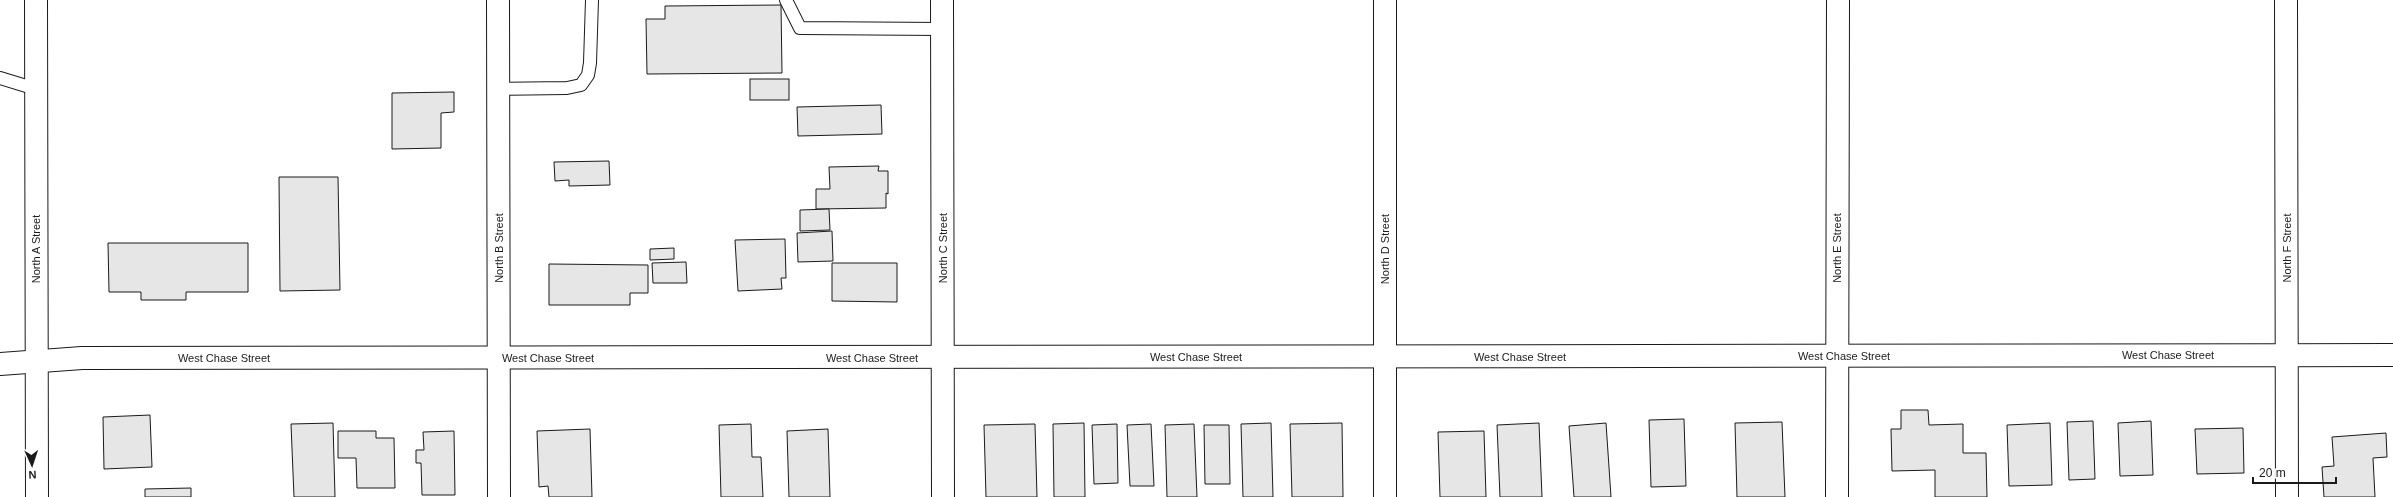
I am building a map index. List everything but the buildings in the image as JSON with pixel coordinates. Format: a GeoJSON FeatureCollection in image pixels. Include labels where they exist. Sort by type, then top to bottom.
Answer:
{"type":"FeatureCollection","features":[{"type":"Feature","properties":{"kind":"street","name":"North A Street"},"geometry":{"type":"LineString","coordinates":[[36,0],[37,497]]}},
{"type":"Feature","properties":{"kind":"street","name":"North B Street"},"geometry":{"type":"LineString","coordinates":[[498,0],[499,497]]}},
{"type":"Feature","properties":{"kind":"street","name":"North C Street"},"geometry":{"type":"LineString","coordinates":[[942,0],[943,497]]}},
{"type":"Feature","properties":{"kind":"street","name":"North D Street"},"geometry":{"type":"LineString","coordinates":[[1385,0],[1385,497]]}},
{"type":"Feature","properties":{"kind":"street","name":"North E Street"},"geometry":{"type":"LineString","coordinates":[[1837,497],[1838,0]]}},
{"type":"Feature","properties":{"kind":"street","name":"North F Street"},"geometry":{"type":"LineString","coordinates":[[2286,0],[2287,497]]}},
{"type":"Feature","properties":{"kind":"street","name":"West Chase Street"},"geometry":{"type":"LineString","coordinates":[[0,364],[82,358],[2393,355]]}},
{"type":"Feature","properties":{"kind":"lane"},"geometry":{"type":"LineString","coordinates":[[498,89],[567,88],[581,85],[588,76],[590,63],[592,0]]}},
{"type":"Feature","properties":{"kind":"lane"},"geometry":{"type":"LineString","coordinates":[[786,0],[800,28],[942,29]]}},
{"type":"Feature","properties":{"kind":"lane"},"geometry":{"type":"LineString","coordinates":[[0,78],[36,89]]}}]}
